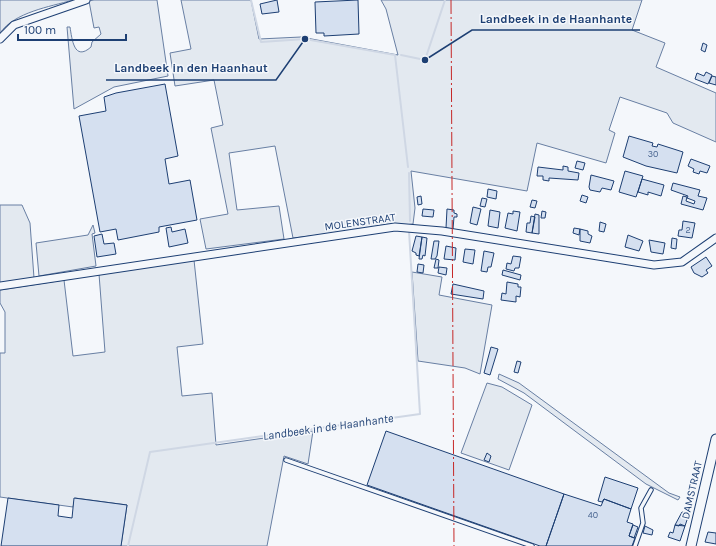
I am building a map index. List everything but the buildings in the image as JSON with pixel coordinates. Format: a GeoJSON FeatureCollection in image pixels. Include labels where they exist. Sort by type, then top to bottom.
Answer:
{"type":"FeatureCollection","features":[{"type":"Feature","properties":{"kind":"street"},"geometry":{"type":"LineString","coordinates":[[0,39],[14,25],[86,0]]}},
{"type":"Feature","properties":{"kind":"street","name":"MOLENSTRAAT"},"geometry":{"type":"LineString","coordinates":[[0,286],[394,227],[442,232],[654,265],[682,262],[716,238]]}},
{"type":"Feature","properties":{"kind":"street","name":"DAMSTRAAT"},"geometry":{"type":"LineString","coordinates":[[692,546],[716,439]]}},
{"type":"Feature","properties":{"kind":"lane"},"geometry":{"type":"LineString","coordinates":[[286,460],[532,546]]}},
{"type":"Feature","properties":{"kind":"lane"},"geometry":{"type":"LineString","coordinates":[[635,546],[643,523],[641,508],[651,490]]}},
{"type":"Feature","properties":{"kind":"shaded area"},"geometry":{"type":"Polygon","coordinates":[[[0,0],[73,0],[23,15],[6,26],[0,33],[0,0]]]}},
{"type":"Feature","properties":{"kind":"shaded area"},"geometry":{"type":"Polygon","coordinates":[[[157,0],[168,76],[114,87],[74,109],[67,27],[70,27],[73,43],[77,50],[81,52],[91,47],[92,42],[101,34],[99,27],[94,28],[89,1],[157,0]]]}},
{"type":"Feature","properties":{"kind":"shaded area"},"geometry":{"type":"Polygon","coordinates":[[[181,0],[251,0],[259,39],[301,37],[398,55],[386,9],[381,0],[642,0],[632,30],[665,43],[656,67],[716,93],[716,142],[673,123],[667,113],[620,97],[609,130],[615,133],[606,163],[537,143],[527,191],[411,171],[415,208],[413,224],[293,238],[275,146],[229,153],[237,210],[279,206],[284,239],[206,249],[200,219],[228,214],[211,128],[223,125],[214,80],[175,86],[170,53],[191,49],[181,0]]]}},
{"type":"Feature","properties":{"kind":"shaded area"},"geometry":{"type":"Polygon","coordinates":[[[0,205],[22,205],[30,223],[34,278],[0,283],[0,205]]]}},
{"type":"Feature","properties":{"kind":"shaded area"},"geometry":{"type":"Polygon","coordinates":[[[93,225],[95,233],[92,234],[96,266],[39,276],[36,243],[88,235],[93,225]]]}},
{"type":"Feature","properties":{"kind":"shaded area"},"geometry":{"type":"Polygon","coordinates":[[[194,260],[203,344],[177,347],[182,396],[212,393],[216,445],[313,431],[308,464],[284,456],[267,546],[121,546],[127,505],[75,498],[73,507],[0,497],[0,353],[5,353],[5,312],[0,303],[0,290],[64,280],[73,356],[105,352],[99,274],[194,260]]]}},
{"type":"Feature","properties":{"kind":"shaded area"},"geometry":{"type":"Polygon","coordinates":[[[412,272],[442,277],[439,295],[492,305],[480,374],[465,368],[418,361],[412,272]]]}},
{"type":"Feature","properties":{"kind":"shaded area"},"geometry":{"type":"Polygon","coordinates":[[[499,374],[519,383],[669,493],[680,497],[678,500],[646,484],[524,393],[498,379],[499,374]]]}},
{"type":"Feature","properties":{"kind":"shaded area"},"geometry":{"type":"Polygon","coordinates":[[[487,383],[502,387],[532,405],[509,470],[461,453],[487,383]]]}},
{"type":"Feature","properties":{"kind":"waterway"},"geometry":{"type":"LineString","coordinates":[[251,0],[261,42],[305,39],[395,55],[408,167]]}},
{"type":"Feature","properties":{"kind":"waterway","name":"Landbeek in de Haanhante"},"geometry":{"type":"LineString","coordinates":[[401,55],[425,60],[445,0]]}},
{"type":"Feature","properties":{"kind":"waterway","name":"Landbeek in de Haanhante"},"geometry":{"type":"LineString","coordinates":[[409,173],[410,221]]}},
{"type":"Feature","properties":{"kind":"waterway","name":"Landbeek in de Haanhante"},"geometry":{"type":"LineString","coordinates":[[128,546],[150,452],[420,414],[409,231]]}},
{"type":"Feature","properties":{"kind":"power"},"geometry":{"type":"LineString","coordinates":[[451,0],[454,546]]}},
{"type":"Feature","properties":{"kind":"place","name":"Landbeek in den Haanhaut"},"geometry":{"type":"Point","coordinates":[305,39]}},
{"type":"Feature","properties":{"kind":"place","name":"Landbeek in de Haanhante"},"geometry":{"type":"Point","coordinates":[425,60]}}]}
